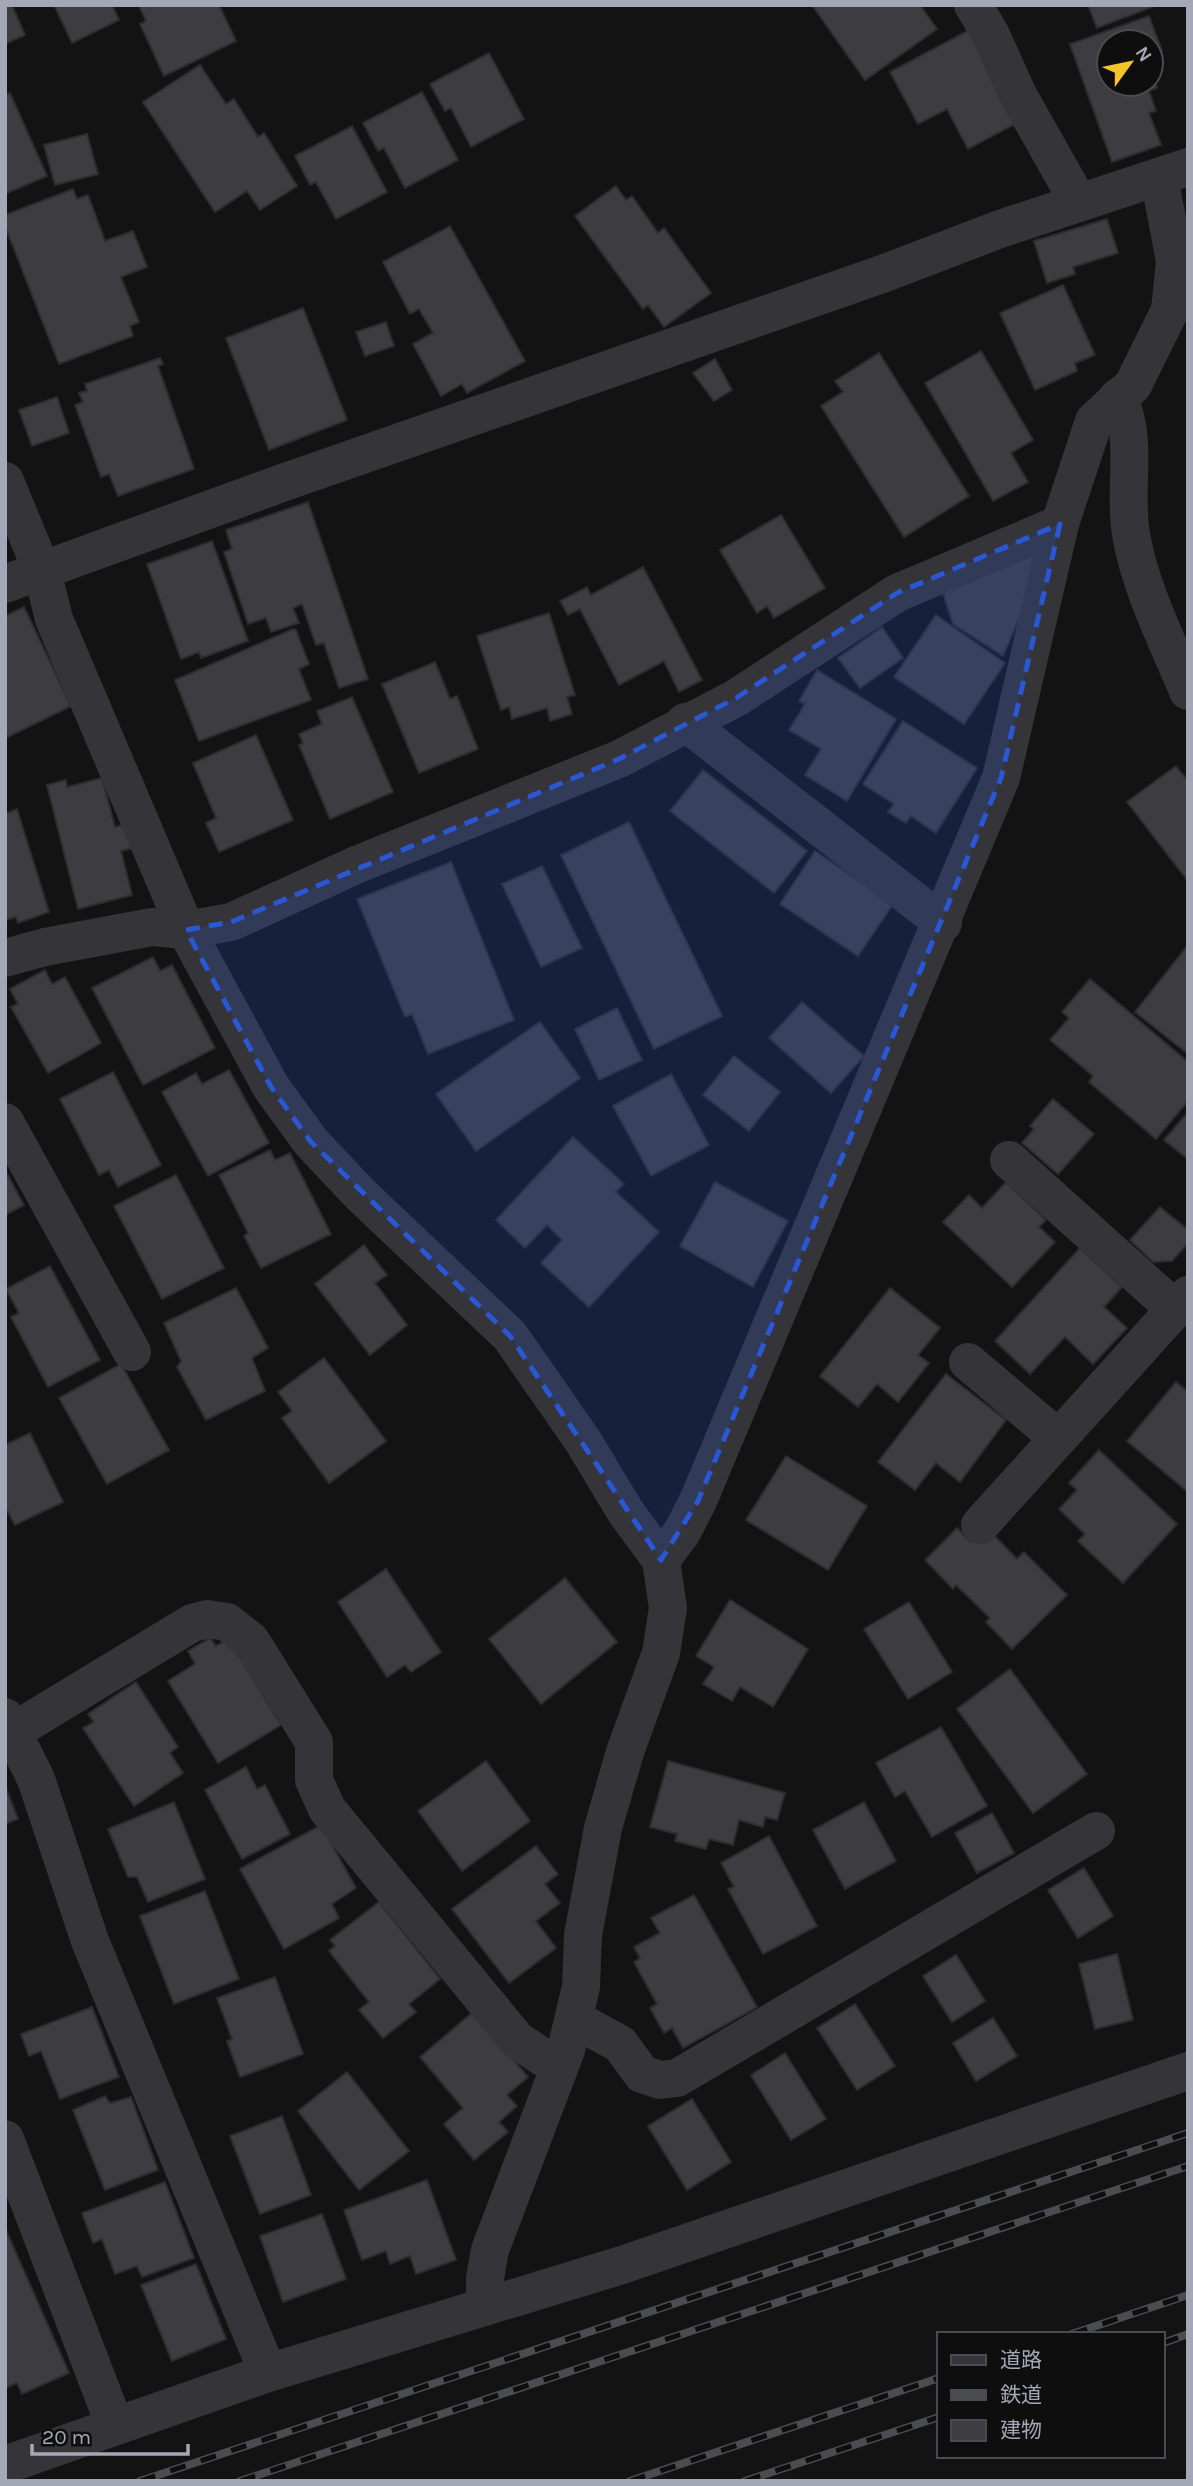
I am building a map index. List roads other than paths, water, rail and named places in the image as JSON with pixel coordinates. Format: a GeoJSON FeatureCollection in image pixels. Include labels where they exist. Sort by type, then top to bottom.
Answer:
{"type":"FeatureCollection","features":[{"type":"Feature","properties":{"kind":"street"},"geometry":{"type":"LineString","coordinates":[[973,5],[990,33],[1018,95],[1079,203]]}},
{"type":"Feature","properties":{"kind":"street"},"geometry":{"type":"LineString","coordinates":[[5,584],[282,483],[1173,172],[1175,261],[1170,310],[1133,385],[1094,421],[1060,524],[1001,778],[943,923],[698,1501],[682,1532],[661,1560]]}},
{"type":"Feature","properties":{"kind":"street"},"geometry":{"type":"LineString","coordinates":[[1118,397],[1128,417],[1131,535],[1142,576],[1188,691]]}},
{"type":"Feature","properties":{"kind":"street"},"geometry":{"type":"LineString","coordinates":[[5,481],[42,571],[54,619],[186,930],[271,1087],[311,1142],[360,1194],[510,1336],[583,1441],[625,1511],[661,1560],[668,1608],[661,1653],[625,1752],[603,1828],[583,1935],[582,1987],[559,2068],[490,2250],[485,2278],[485,2306]]}},
{"type":"Feature","properties":{"kind":"street"},"geometry":{"type":"LineString","coordinates":[[5,958],[45,947],[152,927],[186,930],[231,922],[356,865],[619,759],[736,698],[897,593],[1060,524]]}},
{"type":"Feature","properties":{"kind":"street"},"geometry":{"type":"LineString","coordinates":[[685,723],[943,923]]}},
{"type":"Feature","properties":{"kind":"street"},"geometry":{"type":"LineString","coordinates":[[5,1122],[132,1352]]}},
{"type":"Feature","properties":{"kind":"street"},"geometry":{"type":"LineString","coordinates":[[980,1525],[1181,1302],[1009,1160]]}},
{"type":"Feature","properties":{"kind":"street"},"geometry":{"type":"LineString","coordinates":[[968,1362],[1058,1438]]}},
{"type":"Feature","properties":{"kind":"street"},"geometry":{"type":"LineString","coordinates":[[268,2373],[90,1941],[36,1779],[10,1724],[192,1623],[208,1619],[227,1622],[251,1641],[314,1742],[314,1780],[327,1809],[517,2040],[559,2068]]}},
{"type":"Feature","properties":{"kind":"street"},"geometry":{"type":"LineString","coordinates":[[573,2019],[620,2045],[642,2074],[660,2080],[677,2078],[1096,1831]]}},
{"type":"Feature","properties":{"kind":"street"},"geometry":{"type":"LineString","coordinates":[[5,2465],[268,2373],[622,2265],[1188,2071]]}},
{"type":"Feature","properties":{"kind":"street"},"geometry":{"type":"LineString","coordinates":[[5,2139],[115,2427]]}},
{"type":"Feature","properties":{"kind":"railway"},"geometry":{"type":"LineString","coordinates":[[140,2481],[1188,2133]]}},
{"type":"Feature","properties":{"kind":"railway"},"geometry":{"type":"LineString","coordinates":[[240,2481],[1188,2166]]}},
{"type":"Feature","properties":{"kind":"railway"},"geometry":{"type":"LineString","coordinates":[[1078,2332],[1188,2295]]}},
{"type":"Feature","properties":{"kind":"railway"},"geometry":{"type":"LineString","coordinates":[[1165,2342],[1188,2334]]}},
{"type":"Feature","properties":{"kind":"railway"},"geometry":{"type":"LineString","coordinates":[[630,2481],[937,2379]]}},
{"type":"Feature","properties":{"kind":"railway"},"geometry":{"type":"LineString","coordinates":[[745,2481],[937,2418]]}}]}
